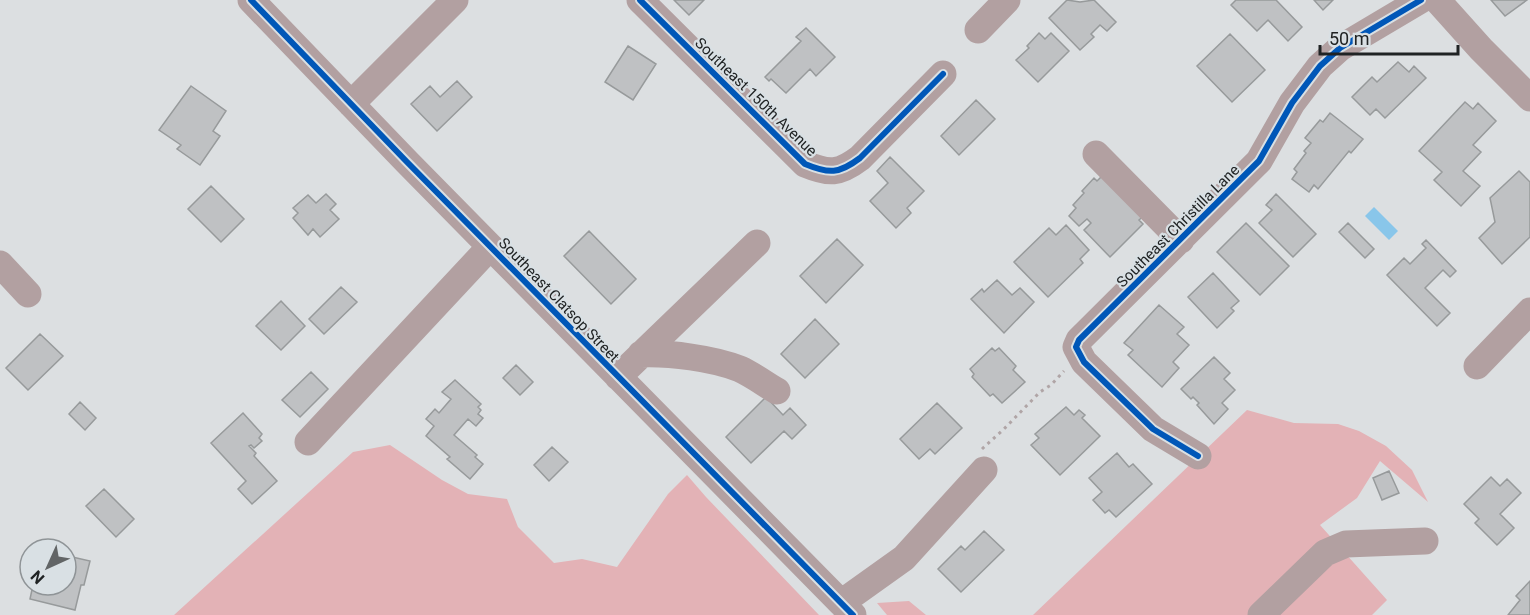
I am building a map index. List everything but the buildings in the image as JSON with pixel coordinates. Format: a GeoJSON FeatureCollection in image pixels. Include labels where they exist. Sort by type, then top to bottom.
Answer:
{"type":"FeatureCollection","features":[{"type":"Feature","properties":{"kind":"street","name":"Southeast Clatsop Street"},"geometry":{"type":"LineString","coordinates":[[251,0],[490,247],[847,609]]}},
{"type":"Feature","properties":{"kind":"street"},"geometry":{"type":"LineString","coordinates":[[351,104],[455,0]]}},
{"type":"Feature","properties":{"kind":"street","name":"Southeast 150th Avenue"},"geometry":{"type":"LineString","coordinates":[[640,0],[805,164],[823,172],[847,168],[860,158],[943,74]]}},
{"type":"Feature","properties":{"kind":"street"},"geometry":{"type":"LineString","coordinates":[[978,30],[1007,0]]}},
{"type":"Feature","properties":{"kind":"street","name":"Southeast Christilla Lane"},"geometry":{"type":"LineString","coordinates":[[1077,350],[1085,334],[1259,161],[1292,103],[1320,66],[1350,42],[1421,0]]}},
{"type":"Feature","properties":{"kind":"street"},"geometry":{"type":"LineString","coordinates":[[1437,0],[1481,49],[1530,98]]}},
{"type":"Feature","properties":{"kind":"street"},"geometry":{"type":"LineString","coordinates":[[1096,154],[1181,240]]}},
{"type":"Feature","properties":{"kind":"street"},"geometry":{"type":"LineString","coordinates":[[618,377],[757,243]]}},
{"type":"Feature","properties":{"kind":"street"},"geometry":{"type":"LineString","coordinates":[[308,442],[490,247]]}},
{"type":"Feature","properties":{"kind":"street"},"geometry":{"type":"LineString","coordinates":[[0,264],[28,294]]}},
{"type":"Feature","properties":{"kind":"street"},"geometry":{"type":"LineString","coordinates":[[1477,366],[1530,311]]}},
{"type":"Feature","properties":{"kind":"street"},"geometry":{"type":"LineString","coordinates":[[1077,350],[1084,362],[1153,429],[1198,456]]}},
{"type":"Feature","properties":{"kind":"street"},"geometry":{"type":"LineString","coordinates":[[641,354],[666,353],[740,369],[777,391]]}},
{"type":"Feature","properties":{"kind":"street"},"geometry":{"type":"LineString","coordinates":[[847,609],[904,558],[984,470]]}},
{"type":"Feature","properties":{"kind":"street"},"geometry":{"type":"LineString","coordinates":[[1261,615],[1325,553],[1346,544],[1425,541]]}},
{"type":"Feature","properties":{"kind":"path"},"geometry":{"type":"LineString","coordinates":[[984,470],[982,448],[1040,393],[1052,385],[1077,350]]}},
{"type":"Feature","properties":{"kind":"shaded area"},"geometry":{"type":"Polygon","coordinates":[[[1247,410],[1294,423],[1338,424],[1359,431],[1386,446],[1412,470],[1428,502],[1380,461],[1357,498],[1320,525],[1387,600],[1372,615],[1033,615],[1247,410]]]}},
{"type":"Feature","properties":{"kind":"shaded area"},"geometry":{"type":"Polygon","coordinates":[[[390,445],[442,480],[468,494],[507,499],[518,527],[554,563],[582,559],[617,567],[668,494],[687,475],[819,615],[174,615],[353,452],[390,445]]]}},
{"type":"Feature","properties":{"kind":"shaded area"},"geometry":{"type":"Polygon","coordinates":[[[909,601],[926,615],[887,615],[877,603],[909,601]]]}},
{"type":"Feature","properties":{"kind":"water"},"geometry":{"type":"Polygon","coordinates":[[[1374,207],[1398,231],[1389,240],[1365,216],[1374,207]]]}},
{"type":"Feature","properties":{"kind":"cycle path"},"geometry":{"type":"LineString","coordinates":[[251,0],[407,162],[853,615]]}},
{"type":"Feature","properties":{"kind":"cycle path"},"geometry":{"type":"LineString","coordinates":[[640,0],[805,164],[821,170],[840,170],[860,158],[943,74]]}},
{"type":"Feature","properties":{"kind":"cycle path"},"geometry":{"type":"LineString","coordinates":[[1198,456],[1153,429],[1084,362],[1076,347],[1079,340],[1259,161],[1292,103],[1320,66],[1340,48],[1421,0]]}}]}
